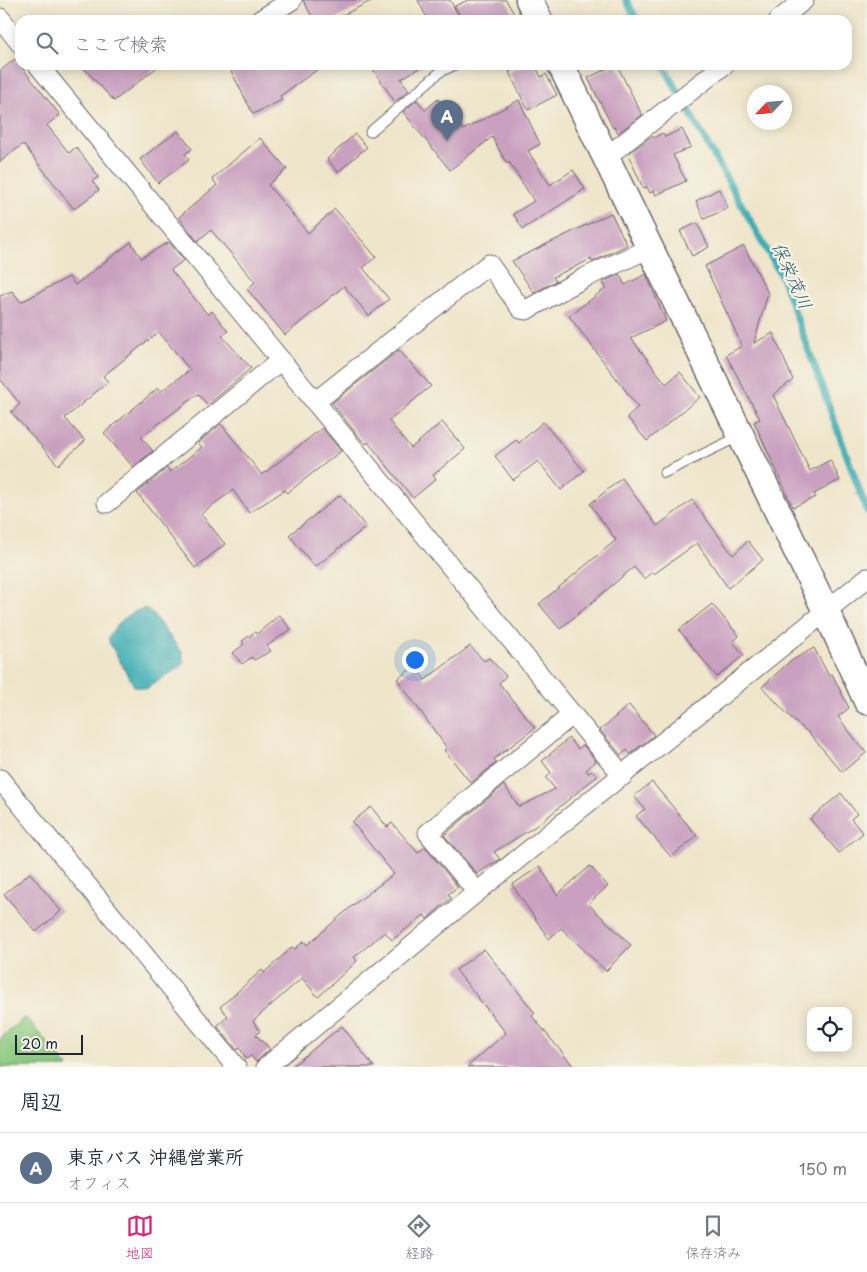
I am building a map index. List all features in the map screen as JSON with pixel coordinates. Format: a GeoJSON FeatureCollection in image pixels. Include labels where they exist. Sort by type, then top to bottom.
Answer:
{"type":"FeatureCollection","features":[{"type":"Feature","properties":{"kind":"street"},"geometry":{"type":"LineString","coordinates":[[268,15],[292,0]]}},
{"type":"Feature","properties":{"kind":"street"},"geometry":{"type":"LineString","coordinates":[[529,0],[536,15]]}},
{"type":"Feature","properties":{"kind":"street"},"geometry":{"type":"LineString","coordinates":[[786,15],[804,0]]}},
{"type":"Feature","properties":{"kind":"street"},"geometry":{"type":"LineString","coordinates":[[0,18],[15,37]]}},
{"type":"Feature","properties":{"kind":"street"},"geometry":{"type":"LineString","coordinates":[[42,70],[623,776]]}},
{"type":"Feature","properties":{"kind":"street"},"geometry":{"type":"LineString","coordinates":[[563,70],[826,611],[867,701]]}},
{"type":"Feature","properties":{"kind":"street"},"geometry":{"type":"LineString","coordinates":[[606,157],[663,115],[718,70]]}},
{"type":"Feature","properties":{"kind":"street"},"geometry":{"type":"LineString","coordinates":[[315,402],[490,264],[521,309],[526,310],[584,278],[650,248]]}},
{"type":"Feature","properties":{"kind":"street"},"geometry":{"type":"LineString","coordinates":[[107,503],[281,360]]}},
{"type":"Feature","properties":{"kind":"street"},"geometry":{"type":"LineString","coordinates":[[266,1067],[477,892],[867,578]]}},
{"type":"Feature","properties":{"kind":"street"},"geometry":{"type":"LineString","coordinates":[[477,892],[428,833],[572,715]]}},
{"type":"Feature","properties":{"kind":"street"},"geometry":{"type":"LineString","coordinates":[[0,779],[236,1067]]}},
{"type":"Feature","properties":{"kind":"lane"},"geometry":{"type":"LineString","coordinates":[[370,132],[444,70]]}},
{"type":"Feature","properties":{"kind":"lane"},"geometry":{"type":"LineString","coordinates":[[664,473],[740,436]]}},
{"type":"Feature","properties":{"kind":"green space"},"geometry":{"type":"Polygon","coordinates":[[[25,1017],[68,1067],[0,1067],[0,1039],[25,1017]]]}},
{"type":"Feature","properties":{"kind":"water"},"geometry":{"type":"Polygon","coordinates":[[[145,608],[151,612],[182,652],[184,663],[146,689],[134,686],[109,642],[109,637],[119,623],[134,612],[145,608]]]}},
{"type":"Feature","properties":{"kind":"building"},"geometry":{"type":"Polygon","coordinates":[[[303,0],[373,0],[343,15],[311,15],[303,0]]]}},
{"type":"Feature","properties":{"kind":"building"},"geometry":{"type":"Polygon","coordinates":[[[418,0],[450,0],[458,15],[426,15],[418,0]]]}},
{"type":"Feature","properties":{"kind":"building"},"geometry":{"type":"Polygon","coordinates":[[[468,0],[506,0],[514,14],[460,15],[455,6],[468,0]]]}},
{"type":"Feature","properties":{"kind":"building"},"geometry":{"type":"Polygon","coordinates":[[[15,59],[15,70],[24,70],[60,115],[47,125],[69,153],[76,147],[99,177],[92,181],[99,190],[74,209],[23,144],[0,162],[0,71],[15,59]]]}},
{"type":"Feature","properties":{"kind":"building"},"geometry":{"type":"Polygon","coordinates":[[[86,70],[154,70],[114,101],[86,70]]]}},
{"type":"Feature","properties":{"kind":"building"},"geometry":{"type":"Polygon","coordinates":[[[231,70],[317,70],[280,96],[282,100],[253,114],[231,70]]]}},
{"type":"Feature","properties":{"kind":"building"},"geometry":{"type":"Polygon","coordinates":[[[373,70],[416,70],[401,79],[409,90],[395,102],[373,70]]]}},
{"type":"Feature","properties":{"kind":"building"},"geometry":{"type":"Polygon","coordinates":[[[513,70],[538,70],[541,77],[546,74],[557,95],[528,110],[509,72],[513,70]]]}},
{"type":"Feature","properties":{"kind":"building"},"geometry":{"type":"Polygon","coordinates":[[[604,70],[620,70],[642,115],[618,133],[615,127],[613,128],[588,78],[604,70]]]}},
{"type":"Feature","properties":{"kind":"building"},"geometry":{"type":"Polygon","coordinates":[[[438,99],[463,130],[519,100],[540,144],[528,151],[550,185],[573,170],[585,189],[523,229],[513,214],[534,201],[509,162],[507,164],[492,137],[450,170],[403,112],[417,100],[425,110],[438,99]]]}},
{"type":"Feature","properties":{"kind":"building"},"geometry":{"type":"Polygon","coordinates":[[[682,129],[691,147],[673,155],[686,181],[656,195],[654,191],[650,193],[647,187],[643,188],[628,154],[652,136],[653,138],[663,133],[665,137],[682,129]]]}},
{"type":"Feature","properties":{"kind":"building"},"geometry":{"type":"Polygon","coordinates":[[[178,131],[192,149],[185,154],[189,160],[158,183],[140,159],[178,131]]]}},
{"type":"Feature","properties":{"kind":"building"},"geometry":{"type":"Polygon","coordinates":[[[355,134],[367,147],[338,172],[327,159],[355,134]]]}},
{"type":"Feature","properties":{"kind":"building"},"geometry":{"type":"Polygon","coordinates":[[[260,138],[287,169],[268,185],[308,233],[335,209],[376,257],[363,268],[389,299],[369,316],[344,286],[285,335],[247,289],[255,282],[211,230],[197,241],[179,217],[217,185],[212,179],[260,138]]]}},
{"type":"Feature","properties":{"kind":"building"},"geometry":{"type":"Polygon","coordinates":[[[719,189],[728,208],[704,219],[696,201],[719,189]]]}},
{"type":"Feature","properties":{"kind":"building"},"geometry":{"type":"Polygon","coordinates":[[[611,213],[627,245],[592,262],[591,259],[553,277],[556,281],[534,293],[512,261],[611,213]]]}},
{"type":"Feature","properties":{"kind":"building"},"geometry":{"type":"Polygon","coordinates":[[[697,223],[709,247],[692,256],[680,231],[697,223]]]}},
{"type":"Feature","properties":{"kind":"building"},"geometry":{"type":"Polygon","coordinates":[[[131,242],[141,258],[169,242],[184,260],[171,270],[208,315],[212,311],[228,331],[222,336],[251,368],[208,405],[198,394],[141,437],[153,451],[133,467],[104,433],[158,388],[160,392],[190,370],[159,332],[103,376],[108,382],[65,418],[85,441],[58,465],[11,412],[20,404],[0,379],[0,296],[12,291],[21,302],[69,277],[75,285],[131,242]]]}},
{"type":"Feature","properties":{"kind":"building"},"geometry":{"type":"Polygon","coordinates":[[[744,246],[768,293],[754,343],[773,333],[793,380],[773,395],[810,471],[830,460],[840,480],[814,494],[816,497],[793,507],[754,422],[760,419],[726,355],[742,346],[705,266],[744,246]]]}},
{"type":"Feature","properties":{"kind":"building"},"geometry":{"type":"Polygon","coordinates":[[[619,274],[625,285],[646,274],[666,321],[631,338],[666,384],[680,372],[700,397],[647,441],[627,417],[638,407],[569,316],[606,288],[603,282],[619,274]]]}},
{"type":"Feature","properties":{"kind":"building"},"geometry":{"type":"Polygon","coordinates":[[[399,350],[431,386],[389,421],[411,448],[442,422],[465,449],[433,475],[436,479],[413,498],[368,442],[366,444],[359,437],[332,403],[399,350]]]}},
{"type":"Feature","properties":{"kind":"building"},"geometry":{"type":"Polygon","coordinates":[[[543,422],[584,471],[561,490],[538,461],[513,480],[495,456],[516,440],[519,443],[543,422]]]}},
{"type":"Feature","properties":{"kind":"building"},"geometry":{"type":"Polygon","coordinates":[[[221,424],[262,475],[322,428],[341,451],[287,493],[285,490],[249,513],[233,490],[201,514],[225,544],[195,568],[137,493],[167,468],[170,472],[202,447],[198,443],[221,424]]]}},
{"type":"Feature","properties":{"kind":"building"},"geometry":{"type":"Polygon","coordinates":[[[622,478],[657,526],[692,500],[733,555],[748,541],[763,560],[728,588],[697,543],[644,579],[634,567],[560,629],[539,604],[616,540],[590,504],[622,478]]]}},
{"type":"Feature","properties":{"kind":"building"},"geometry":{"type":"Polygon","coordinates":[[[340,495],[366,527],[315,567],[289,535],[340,495]]]}},
{"type":"Feature","properties":{"kind":"building"},"geometry":{"type":"Polygon","coordinates":[[[712,604],[739,636],[733,642],[744,655],[717,677],[679,630],[712,604]]]}},
{"type":"Feature","properties":{"kind":"building"},"geometry":{"type":"Polygon","coordinates":[[[279,615],[291,629],[267,646],[271,651],[254,660],[252,657],[242,664],[233,653],[244,644],[242,641],[255,632],[257,634],[279,615]]]}},
{"type":"Feature","properties":{"kind":"building"},"geometry":{"type":"Polygon","coordinates":[[[470,646],[484,661],[489,658],[506,676],[499,683],[535,728],[494,759],[496,763],[471,783],[444,750],[447,748],[397,679],[415,666],[425,680],[470,646]]]}},
{"type":"Feature","properties":{"kind":"building"},"geometry":{"type":"Polygon","coordinates":[[[814,648],[829,676],[832,674],[849,708],[838,717],[866,753],[842,772],[810,734],[793,720],[762,687],[789,662],[814,648]]]}},
{"type":"Feature","properties":{"kind":"building"},"geometry":{"type":"Polygon","coordinates":[[[629,705],[654,735],[630,754],[627,750],[621,755],[600,730],[629,705]]]}},
{"type":"Feature","properties":{"kind":"building"},"geometry":{"type":"Polygon","coordinates":[[[569,738],[578,749],[583,745],[596,761],[586,770],[588,773],[593,771],[597,776],[539,824],[494,852],[500,859],[477,874],[444,835],[504,785],[519,807],[555,789],[546,778],[551,773],[542,761],[569,738]]]}},
{"type":"Feature","properties":{"kind":"building"},"geometry":{"type":"Polygon","coordinates":[[[652,782],[697,836],[671,857],[636,816],[645,809],[634,796],[652,782]]]}},
{"type":"Feature","properties":{"kind":"building"},"geometry":{"type":"Polygon","coordinates":[[[841,793],[857,814],[851,819],[863,833],[839,853],[810,819],[841,793]]]}},
{"type":"Feature","properties":{"kind":"building"},"geometry":{"type":"Polygon","coordinates":[[[371,807],[387,827],[392,823],[418,853],[425,847],[458,887],[448,894],[451,898],[427,919],[424,915],[392,940],[385,932],[354,957],[357,961],[318,997],[302,978],[253,1021],[260,1031],[256,1035],[270,1049],[256,1062],[251,1056],[246,1059],[240,1048],[237,1050],[217,1026],[228,1016],[220,1007],[262,970],[264,973],[292,947],[295,949],[304,941],[307,945],[353,905],[394,874],[352,822],[371,807]]]}},
{"type":"Feature","properties":{"kind":"building"},"geometry":{"type":"Polygon","coordinates":[[[540,866],[557,895],[590,866],[608,886],[588,904],[631,945],[606,971],[561,928],[549,939],[512,885],[540,866]]]}},
{"type":"Feature","properties":{"kind":"building"},"geometry":{"type":"Polygon","coordinates":[[[30,873],[61,911],[36,932],[4,894],[30,873]]]}},
{"type":"Feature","properties":{"kind":"building"},"geometry":{"type":"Polygon","coordinates":[[[484,949],[535,1013],[532,1016],[574,1067],[467,1067],[506,1033],[456,970],[484,949]]]}},
{"type":"Feature","properties":{"kind":"building"},"geometry":{"type":"Polygon","coordinates":[[[342,1026],[374,1067],[291,1067],[342,1026]]]}},
{"type":"Feature","properties":{"kind":"waterway","name":"保栄茂川"},"geometry":{"type":"LineString","coordinates":[[626,0],[634,15]]}},
{"type":"Feature","properties":{"kind":"waterway","name":"保栄茂川"},"geometry":{"type":"LineString","coordinates":[[666,70],[782,277],[867,511]]}},
{"type":"Feature","properties":{"kind":"place","name":"東京バス 沖縄営業所"},"geometry":{"type":"Point","coordinates":[447,141]}}]}
